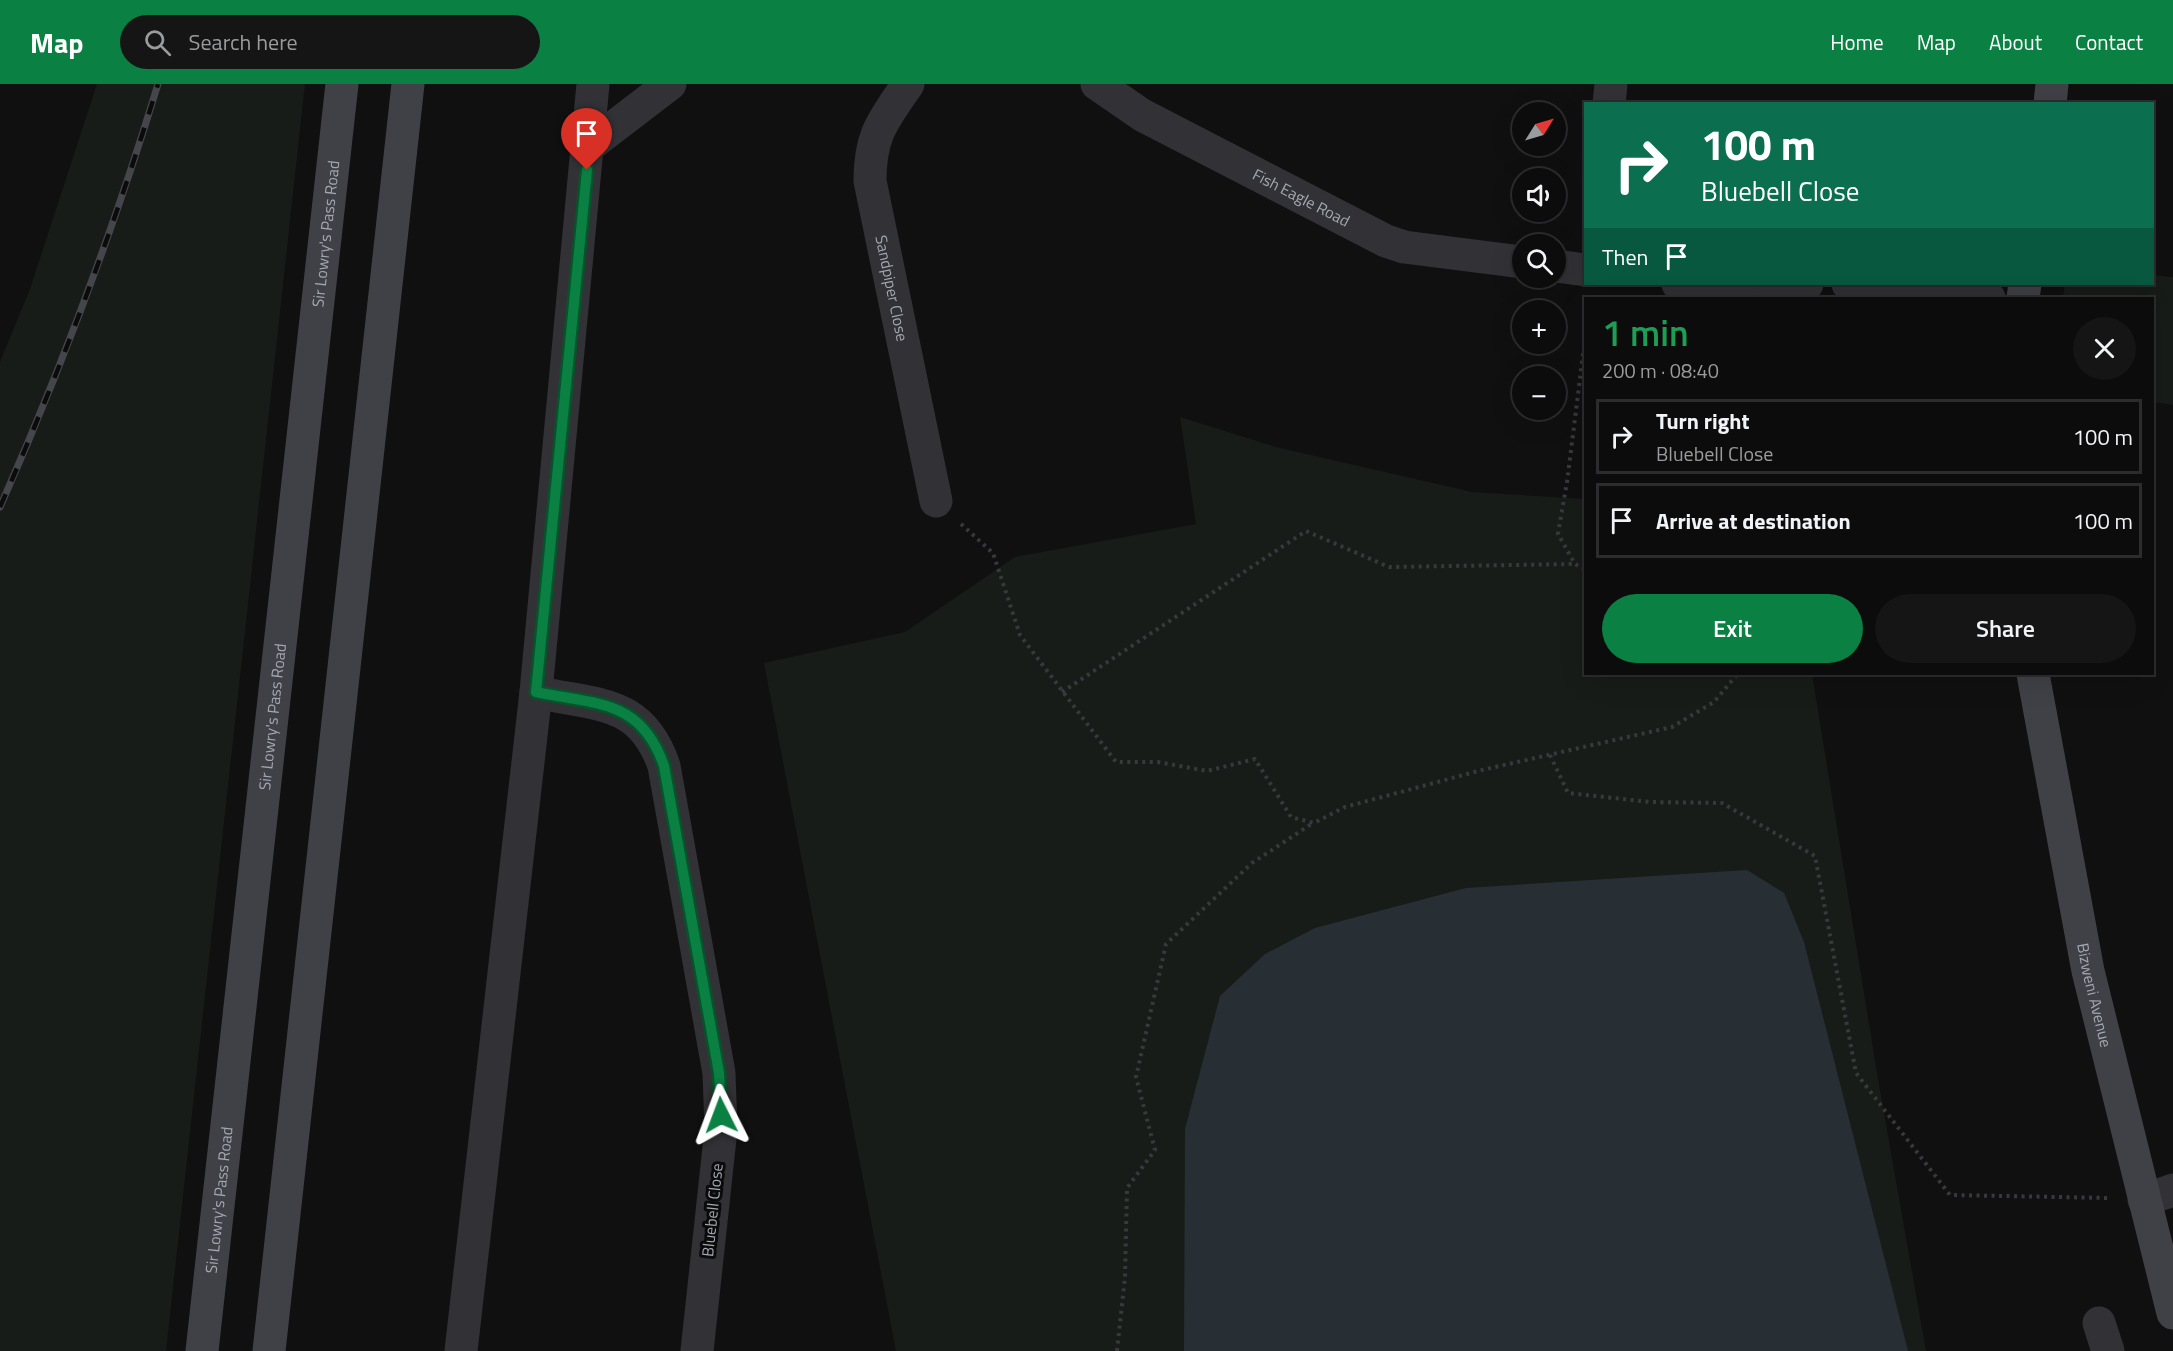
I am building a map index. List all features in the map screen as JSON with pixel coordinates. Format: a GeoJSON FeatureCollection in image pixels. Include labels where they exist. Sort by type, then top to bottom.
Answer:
{"type":"FeatureCollection","features":[{"type":"Feature","properties":{"kind":"main road","name":"Sir Lowry's Pass Road"},"geometry":{"type":"LineString","coordinates":[[202,1351],[342,84]]}},
{"type":"Feature","properties":{"kind":"main road"},"geometry":{"type":"LineString","coordinates":[[269,1351],[408,84]]}},
{"type":"Feature","properties":{"kind":"main road"},"geometry":{"type":"LineString","coordinates":[[2050,102],[2052,84]]}},
{"type":"Feature","properties":{"kind":"main road","name":"Bizweni Avenue"},"geometry":{"type":"LineString","coordinates":[[2033,675],[2088,971],[2158,1195],[2173,1312]]}},
{"type":"Feature","properties":{"kind":"street"},"geometry":{"type":"LineString","coordinates":[[461,1351],[536,692],[589,146],[593,84]]}},
{"type":"Feature","properties":{"kind":"street"},"geometry":{"type":"LineString","coordinates":[[589,146],[670,84]]}},
{"type":"Feature","properties":{"kind":"street","name":"Sandpiper Close"},"geometry":{"type":"LineString","coordinates":[[908,84],[879,128],[870,153],[870,181],[936,501]]}},
{"type":"Feature","properties":{"kind":"street","name":"Fish Eagle Road"},"geometry":{"type":"LineString","coordinates":[[1097,84],[1142,116],[1386,241],[1404,246],[1512,261]]}},
{"type":"Feature","properties":{"kind":"street"},"geometry":{"type":"LineString","coordinates":[[1609,102],[1611,84]]}},
{"type":"Feature","properties":{"kind":"street"},"geometry":{"type":"LineString","coordinates":[[1566,267],[1584,270]]}},
{"type":"Feature","properties":{"kind":"street"},"geometry":{"type":"LineString","coordinates":[[1685,285],[1767,297]]}},
{"type":"Feature","properties":{"kind":"street"},"geometry":{"type":"LineString","coordinates":[[1776,297],[1805,285]]}},
{"type":"Feature","properties":{"kind":"street"},"geometry":{"type":"LineString","coordinates":[[1858,285],[1979,297]]}},
{"type":"Feature","properties":{"kind":"street","name":"Bluebell Close"},"geometry":{"type":"LineString","coordinates":[[536,692],[626,712],[650,734],[664,766],[719,1073],[721,1101],[721,1129],[697,1351]]}},
{"type":"Feature","properties":{"kind":"path"},"geometry":{"type":"LineString","coordinates":[[1575,564],[1558,534],[1568,482],[1584,348]]}},
{"type":"Feature","properties":{"kind":"path"},"geometry":{"type":"LineString","coordinates":[[936,501],[993,553],[1020,635],[1116,762],[1158,762],[1207,771],[1256,759],[1291,817],[1314,823]]}},
{"type":"Feature","properties":{"kind":"path"},"geometry":{"type":"LineString","coordinates":[[1062,692],[1306,531],[1389,567],[1575,564],[1584,569]]}},
{"type":"Feature","properties":{"kind":"path"},"geometry":{"type":"LineString","coordinates":[[1117,1351],[1125,1277],[1127,1188],[1155,1150],[1136,1077],[1166,944],[1252,863],[1314,823],[1345,807],[1482,770],[1672,727],[1714,702],[1735,675]]}},
{"type":"Feature","properties":{"kind":"path"},"geometry":{"type":"LineString","coordinates":[[1550,755],[1568,794],[1650,802],[1722,803],[1815,856],[1856,1073],[1950,1195],[2158,1195]]}},
{"type":"Feature","properties":{"kind":"shaded area"},"geometry":{"type":"Polygon","coordinates":[[[97,84],[305,84],[166,1351],[0,1351],[0,362],[30,289],[97,84]]]}},
{"type":"Feature","properties":{"kind":"shaded area"},"geometry":{"type":"Polygon","coordinates":[[[2154,275],[2173,277],[2173,405],[2154,402],[2154,297],[2063,297],[2065,285],[2154,285],[2154,275]]]}},
{"type":"Feature","properties":{"kind":"shaded area"},"geometry":{"type":"Polygon","coordinates":[[[1180,417],[1276,447],[1472,492],[1584,499],[1584,675],[1812,675],[1878,1079],[1926,1351],[896,1351],[764,663],[905,632],[1015,557],[1196,524],[1180,417]]]}},
{"type":"Feature","properties":{"kind":"shaded area"},"geometry":{"type":"Polygon","coordinates":[[[1747,870],[1784,893],[1804,942],[1908,1351],[1184,1351],[1185,1129],[1220,996],[1265,954],[1315,928],[1466,888],[1747,870]]]}},
{"type":"Feature","properties":{"kind":"railway"},"geometry":{"type":"LineString","coordinates":[[0,507],[85,298],[158,84]]}},
{"type":"Feature","properties":{"kind":"route"},"geometry":{"type":"LineString","coordinates":[[587,170],[536,692],[626,712],[650,734],[659,750],[664,766],[719,1073],[721,1115]]}}]}
